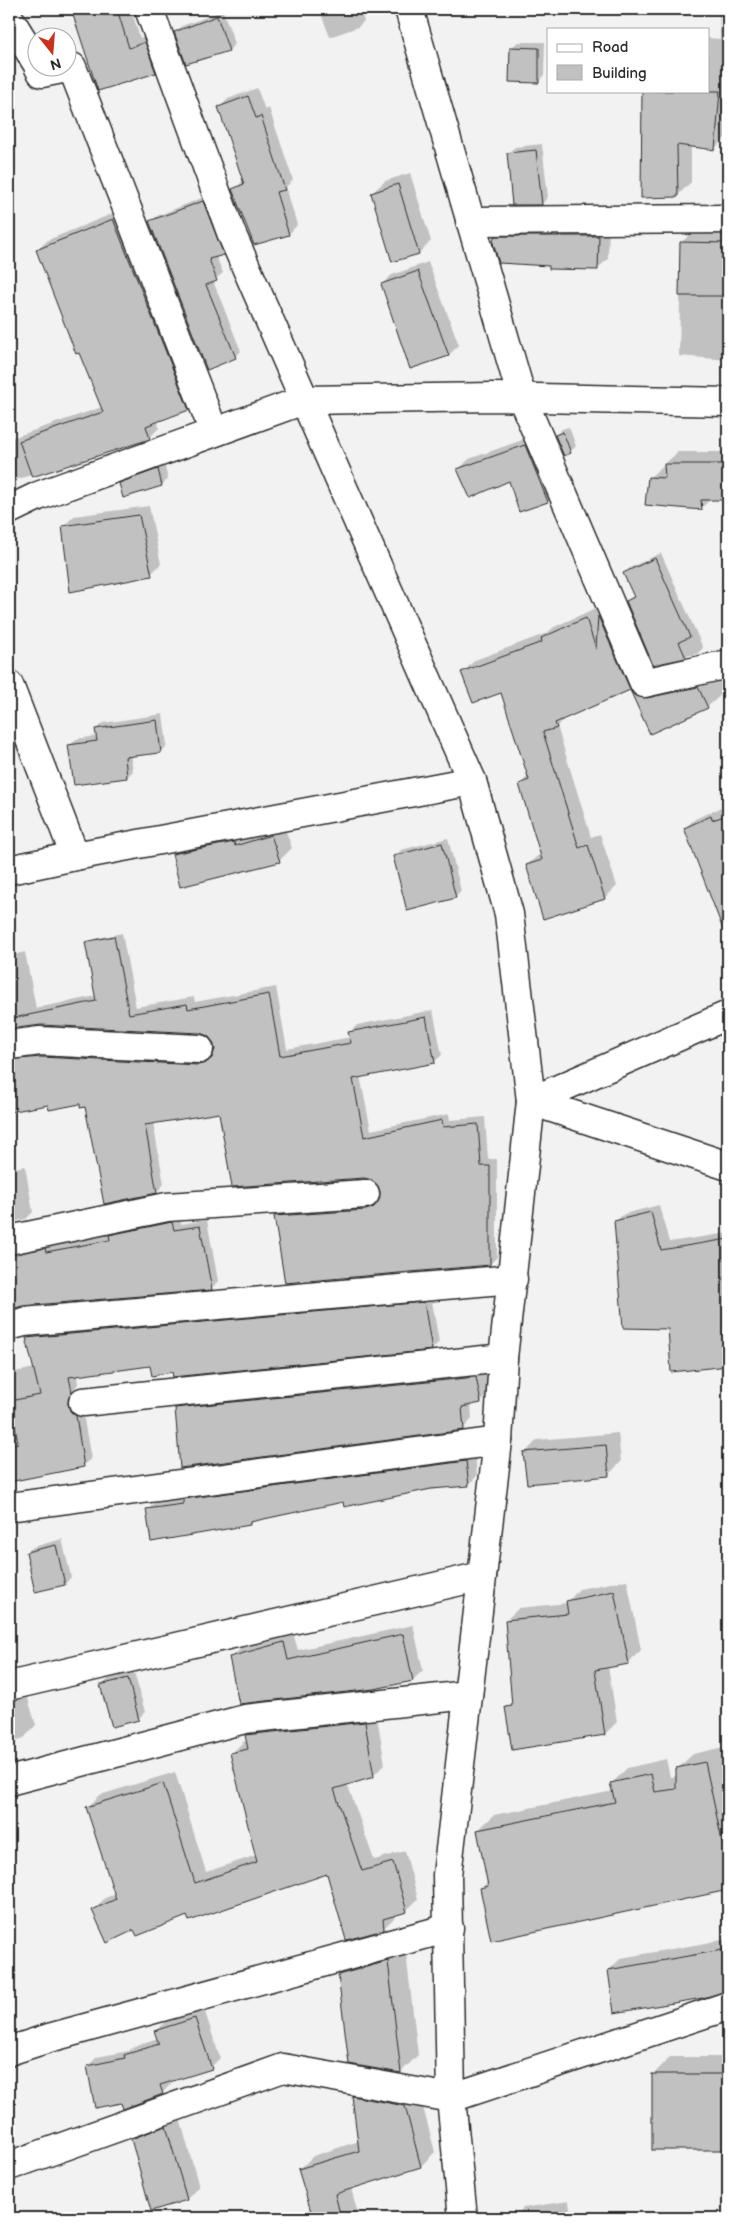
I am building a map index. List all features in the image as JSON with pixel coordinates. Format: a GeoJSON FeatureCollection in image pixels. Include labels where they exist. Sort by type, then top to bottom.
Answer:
{"type":"FeatureCollection","features":[{"type":"Feature","properties":{"kind":"street"},"geometry":{"type":"LineString","coordinates":[[409,9],[522,398],[644,683],[728,664]]}},
{"type":"Feature","properties":{"kind":"street"},"geometry":{"type":"LineString","coordinates":[[157,10],[232,235],[472,781],[509,914],[531,1101],[503,1358],[498,1441],[447,1875],[451,2098],[463,2218]]}},
{"type":"Feature","properties":{"kind":"street"},"geometry":{"type":"LineString","coordinates":[[9,18],[28,49]]}},
{"type":"Feature","properties":{"kind":"street"},"geometry":{"type":"LineString","coordinates":[[76,78],[214,432]]}},
{"type":"Feature","properties":{"kind":"street"},"geometry":{"type":"LineString","coordinates":[[470,221],[728,219]]}},
{"type":"Feature","properties":{"kind":"street"},"geometry":{"type":"LineString","coordinates":[[9,510],[38,496],[304,400],[522,398],[728,402]]}},
{"type":"Feature","properties":{"kind":"street"},"geometry":{"type":"LineString","coordinates":[[9,686],[75,856]]}},
{"type":"Feature","properties":{"kind":"street"},"geometry":{"type":"LineString","coordinates":[[9,870],[472,781]]}},
{"type":"Feature","properties":{"kind":"street"},"geometry":{"type":"LineString","coordinates":[[531,1101],[728,1014]]}},
{"type":"Feature","properties":{"kind":"street"},"geometry":{"type":"LineString","coordinates":[[9,1045],[40,1041],[199,1049]]}},
{"type":"Feature","properties":{"kind":"street"},"geometry":{"type":"LineString","coordinates":[[531,1101],[728,1166]]}},
{"type":"Feature","properties":{"kind":"street"},"geometry":{"type":"LineString","coordinates":[[9,1240],[167,1207],[365,1194]]}},
{"type":"Feature","properties":{"kind":"street"},"geometry":{"type":"LineString","coordinates":[[9,1326],[24,1322],[513,1279]]}},
{"type":"Feature","properties":{"kind":"street"},"geometry":{"type":"LineString","coordinates":[[83,1402],[503,1358]]}},
{"type":"Feature","properties":{"kind":"street"},"geometry":{"type":"LineString","coordinates":[[9,1507],[498,1441]]}},
{"type":"Feature","properties":{"kind":"street"},"geometry":{"type":"LineString","coordinates":[[9,1686],[482,1576]]}},
{"type":"Feature","properties":{"kind":"street"},"geometry":{"type":"LineString","coordinates":[[9,1781],[245,1719],[468,1695]]}},
{"type":"Feature","properties":{"kind":"street"},"geometry":{"type":"LineString","coordinates":[[9,2051],[49,2038],[449,1928]]}},
{"type":"Feature","properties":{"kind":"street"},"geometry":{"type":"LineString","coordinates":[[9,2166],[283,2068],[451,2098],[728,2006]]}},
{"type":"Feature","properties":{"kind":"building"},"geometry":{"type":"Polygon","coordinates":[[[71,9],[117,9],[129,48],[145,42],[156,73],[98,91],[71,9]]]}},
{"type":"Feature","properties":{"kind":"building"},"geometry":{"type":"Polygon","coordinates":[[[217,16],[229,51],[186,64],[174,32],[217,16]]]}},
{"type":"Feature","properties":{"kind":"building"},"geometry":{"type":"Polygon","coordinates":[[[510,47],[539,48],[539,83],[509,82],[510,47]]]}},
{"type":"Feature","properties":{"kind":"building"},"geometry":{"type":"Polygon","coordinates":[[[720,91],[715,150],[677,145],[678,197],[641,198],[642,92],[720,91]]]}},
{"type":"Feature","properties":{"kind":"building"},"geometry":{"type":"Polygon","coordinates":[[[248,96],[256,118],[261,116],[285,190],[276,192],[289,235],[254,245],[232,189],[244,184],[218,107],[248,96]]]}},
{"type":"Feature","properties":{"kind":"building"},"geometry":{"type":"Polygon","coordinates":[[[536,150],[542,205],[512,205],[507,153],[536,150]]]}},
{"type":"Feature","properties":{"kind":"building"},"geometry":{"type":"Polygon","coordinates":[[[398,184],[419,254],[392,262],[371,193],[398,184]]]}},
{"type":"Feature","properties":{"kind":"building"},"geometry":{"type":"Polygon","coordinates":[[[203,201],[224,255],[209,259],[217,281],[206,285],[236,358],[207,370],[149,221],[203,201]]]}},
{"type":"Feature","properties":{"kind":"building"},"geometry":{"type":"Polygon","coordinates":[[[113,219],[189,410],[146,426],[150,439],[32,477],[19,441],[103,412],[79,353],[76,354],[36,250],[113,219]]]}},
{"type":"Feature","properties":{"kind":"building"},"geometry":{"type":"Polygon","coordinates":[[[494,236],[599,236],[598,270],[549,269],[549,266],[499,263],[493,243],[494,236]]]}},
{"type":"Feature","properties":{"kind":"building"},"geometry":{"type":"Polygon","coordinates":[[[680,242],[728,243],[728,296],[679,296],[680,242]]]}},
{"type":"Feature","properties":{"kind":"building"},"geometry":{"type":"Polygon","coordinates":[[[418,271],[449,356],[410,369],[381,284],[418,271]]]}},
{"type":"Feature","properties":{"kind":"building"},"geometry":{"type":"Polygon","coordinates":[[[563,432],[571,453],[564,456],[555,435],[563,432]]]}},
{"type":"Feature","properties":{"kind":"building"},"geometry":{"type":"Polygon","coordinates":[[[525,445],[548,502],[519,512],[509,481],[470,498],[457,469],[525,445]]]}},
{"type":"Feature","properties":{"kind":"building"},"geometry":{"type":"Polygon","coordinates":[[[664,464],[728,464],[728,500],[701,500],[702,510],[645,505],[648,477],[665,478],[664,464]]]}},
{"type":"Feature","properties":{"kind":"building"},"geometry":{"type":"Polygon","coordinates":[[[158,469],[162,486],[123,498],[119,483],[158,469]]]}},
{"type":"Feature","properties":{"kind":"building"},"geometry":{"type":"Polygon","coordinates":[[[139,515],[152,576],[70,592],[62,526],[139,515]]]}},
{"type":"Feature","properties":{"kind":"building"},"geometry":{"type":"Polygon","coordinates":[[[655,558],[690,637],[679,642],[686,658],[653,665],[626,601],[634,597],[623,573],[655,558]]]}},
{"type":"Feature","properties":{"kind":"building"},"geometry":{"type":"Polygon","coordinates":[[[598,616],[634,695],[647,698],[698,687],[708,708],[650,734],[630,690],[555,723],[557,728],[543,732],[579,848],[588,845],[605,899],[543,919],[526,865],[542,860],[519,784],[529,780],[501,693],[473,703],[461,672],[542,642],[541,638],[586,618],[596,649],[598,616]]]}},
{"type":"Feature","properties":{"kind":"building"},"geometry":{"type":"Polygon","coordinates":[[[157,720],[161,753],[125,757],[127,778],[74,785],[68,745],[97,741],[95,729],[157,720]]]}},
{"type":"Feature","properties":{"kind":"building"},"geometry":{"type":"Polygon","coordinates":[[[728,815],[728,936],[726,937],[684,828],[711,816],[712,820],[728,815]]]}},
{"type":"Feature","properties":{"kind":"building"},"geometry":{"type":"Polygon","coordinates":[[[271,835],[280,862],[180,887],[172,854],[234,842],[235,846],[271,835]]]}},
{"type":"Feature","properties":{"kind":"building"},"geometry":{"type":"Polygon","coordinates":[[[442,843],[456,898],[407,911],[393,856],[442,843]]]}},
{"type":"Feature","properties":{"kind":"building"},"geometry":{"type":"Polygon","coordinates":[[[114,936],[129,1014],[187,1004],[188,1009],[269,994],[280,1056],[351,1043],[348,1032],[426,1017],[435,1063],[353,1079],[364,1137],[442,1120],[443,1127],[478,1124],[481,1166],[490,1166],[490,1265],[285,1283],[274,1216],[366,1210],[374,1207],[379,1200],[380,1192],[378,1186],[372,1180],[364,1178],[232,1187],[219,1113],[145,1125],[157,1193],[104,1204],[85,1107],[80,1108],[80,1104],[49,1110],[48,1105],[9,1112],[9,1060],[41,1057],[198,1065],[206,1063],[212,1058],[215,1049],[213,1042],[208,1036],[200,1033],[41,1025],[9,1029],[9,1019],[96,1001],[85,942],[114,936]]]}},
{"type":"Feature","properties":{"kind":"building"},"geometry":{"type":"Polygon","coordinates":[[[651,1212],[661,1250],[728,1239],[728,1366],[671,1372],[668,1329],[623,1328],[614,1221],[651,1212]]]}},
{"type":"Feature","properties":{"kind":"building"},"geometry":{"type":"Polygon","coordinates":[[[172,1222],[174,1230],[200,1226],[212,1290],[22,1306],[9,1310],[9,1255],[45,1248],[46,1252],[110,1240],[109,1235],[172,1222]]]}},
{"type":"Feature","properties":{"kind":"building"},"geometry":{"type":"Polygon","coordinates":[[[424,1302],[432,1350],[173,1377],[172,1372],[152,1376],[150,1366],[69,1377],[72,1392],[69,1396],[68,1404],[70,1411],[76,1416],[84,1467],[9,1482],[9,1445],[18,1443],[10,1401],[40,1395],[26,1338],[424,1302]]]}},
{"type":"Feature","properties":{"kind":"building"},"geometry":{"type":"Polygon","coordinates":[[[476,1377],[481,1403],[462,1407],[464,1430],[180,1468],[175,1408],[476,1377]]]}},
{"type":"Feature","properties":{"kind":"building"},"geometry":{"type":"Polygon","coordinates":[[[606,1445],[609,1476],[527,1484],[523,1452],[606,1445]]]}},
{"type":"Feature","properties":{"kind":"building"},"geometry":{"type":"Polygon","coordinates":[[[466,1461],[469,1486],[431,1489],[344,1507],[343,1502],[250,1522],[250,1525],[151,1542],[146,1509],[183,1504],[183,1499],[466,1461]]]}},
{"type":"Feature","properties":{"kind":"building"},"geometry":{"type":"Polygon","coordinates":[[[56,1545],[65,1585],[35,1592],[26,1552],[56,1545]]]}},
{"type":"Feature","properties":{"kind":"building"},"geometry":{"type":"Polygon","coordinates":[[[614,1591],[629,1664],[595,1670],[605,1735],[512,1750],[505,1707],[512,1706],[505,1620],[568,1614],[566,1601],[614,1591]]]}},
{"type":"Feature","properties":{"kind":"building"},"geometry":{"type":"Polygon","coordinates":[[[403,1634],[413,1681],[374,1689],[239,1704],[229,1657],[284,1642],[288,1660],[403,1634]]]}},
{"type":"Feature","properties":{"kind":"building"},"geometry":{"type":"Polygon","coordinates":[[[128,1678],[139,1720],[112,1727],[100,1685],[128,1678]]]}},
{"type":"Feature","properties":{"kind":"building"},"geometry":{"type":"Polygon","coordinates":[[[365,1722],[374,1777],[334,1789],[362,1871],[393,1862],[407,1912],[383,1919],[384,1930],[346,1940],[327,1874],[189,1921],[187,1916],[137,1936],[134,1930],[107,1943],[92,1910],[116,1899],[86,1807],[163,1783],[195,1883],[257,1862],[230,1753],[248,1749],[245,1735],[365,1722]]]}},
{"type":"Feature","properties":{"kind":"building"},"geometry":{"type":"Polygon","coordinates":[[[705,1762],[728,1869],[728,1890],[491,1941],[480,1888],[488,1886],[477,1830],[615,1802],[610,1783],[651,1774],[655,1792],[676,1789],[676,1768],[705,1762]]]}},
{"type":"Feature","properties":{"kind":"building"},"geometry":{"type":"Polygon","coordinates":[[[728,1949],[728,1991],[703,1998],[614,2013],[608,1970],[728,1949]]]}},
{"type":"Feature","properties":{"kind":"building"},"geometry":{"type":"Polygon","coordinates":[[[388,1961],[401,2073],[349,2064],[338,1975],[388,1961]]]}},
{"type":"Feature","properties":{"kind":"building"},"geometry":{"type":"Polygon","coordinates":[[[195,2018],[212,2069],[160,2085],[163,2094],[123,2109],[121,2103],[95,2108],[87,2066],[125,2058],[124,2055],[159,2044],[154,2031],[195,2018]]]}},
{"type":"Feature","properties":{"kind":"building"},"geometry":{"type":"Polygon","coordinates":[[[652,2074],[728,2074],[728,2150],[652,2150],[652,2074]]]}},
{"type":"Feature","properties":{"kind":"building"},"geometry":{"type":"Polygon","coordinates":[[[352,2096],[405,2106],[421,2167],[335,2194],[341,2218],[313,2218],[298,2169],[359,2151],[352,2096]]]}},
{"type":"Feature","properties":{"kind":"building"},"geometry":{"type":"Polygon","coordinates":[[[166,2126],[187,2200],[151,2211],[131,2139],[166,2126]]]}}]}
